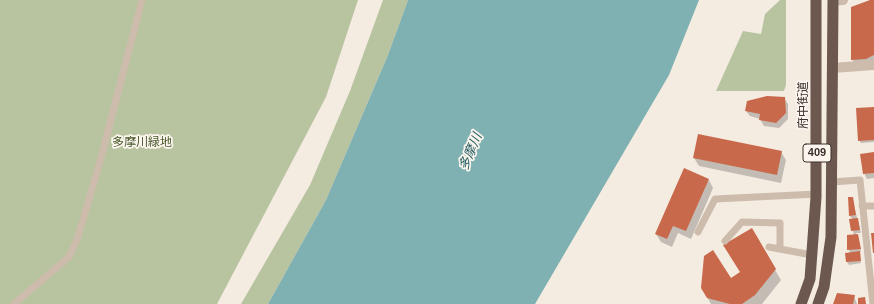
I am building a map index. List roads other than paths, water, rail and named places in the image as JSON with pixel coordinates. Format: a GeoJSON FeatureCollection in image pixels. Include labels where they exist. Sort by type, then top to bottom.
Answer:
{"type":"FeatureCollection","features":[{"type":"Feature","properties":{"kind":"highway","name":"府中街道"},"geometry":{"type":"LineString","coordinates":[[801,304],[810,279],[816,194],[816,0]]}},
{"type":"Feature","properties":{"kind":"highway","name":"409"},"geometry":{"type":"LineString","coordinates":[[818,304],[824,288],[831,238],[832,68],[836,0]]}},
{"type":"Feature","properties":{"kind":"street"},"geometry":{"type":"LineString","coordinates":[[832,68],[874,65]]}},
{"type":"Feature","properties":{"kind":"lane"},"geometry":{"type":"LineString","coordinates":[[14,304],[70,257],[78,237],[101,158],[142,0]]}},
{"type":"Feature","properties":{"kind":"lane"},"geometry":{"type":"LineString","coordinates":[[832,182],[860,180],[862,206],[871,259],[873,304]]}},
{"type":"Feature","properties":{"kind":"lane"},"geometry":{"type":"LineString","coordinates":[[698,232],[715,200],[816,194]]}},
{"type":"Feature","properties":{"kind":"lane"},"geometry":{"type":"LineString","coordinates":[[862,206],[874,206]]}},
{"type":"Feature","properties":{"kind":"lane"},"geometry":{"type":"LineString","coordinates":[[725,241],[742,222],[780,223],[780,249]]}},
{"type":"Feature","properties":{"kind":"lane"},"geometry":{"type":"LineString","coordinates":[[770,247],[812,256]]}},
{"type":"Feature","properties":{"kind":"water","name":"多摩川"},"geometry":{"type":"Polygon","coordinates":[[[408,0],[699,0],[669,75],[535,304],[268,304],[326,200],[388,55],[408,0]]]}},
{"type":"Feature","properties":{"kind":"park label","name":"多摩川緑地"},"geometry":{"type":"Point","coordinates":[142,143]}}]}
